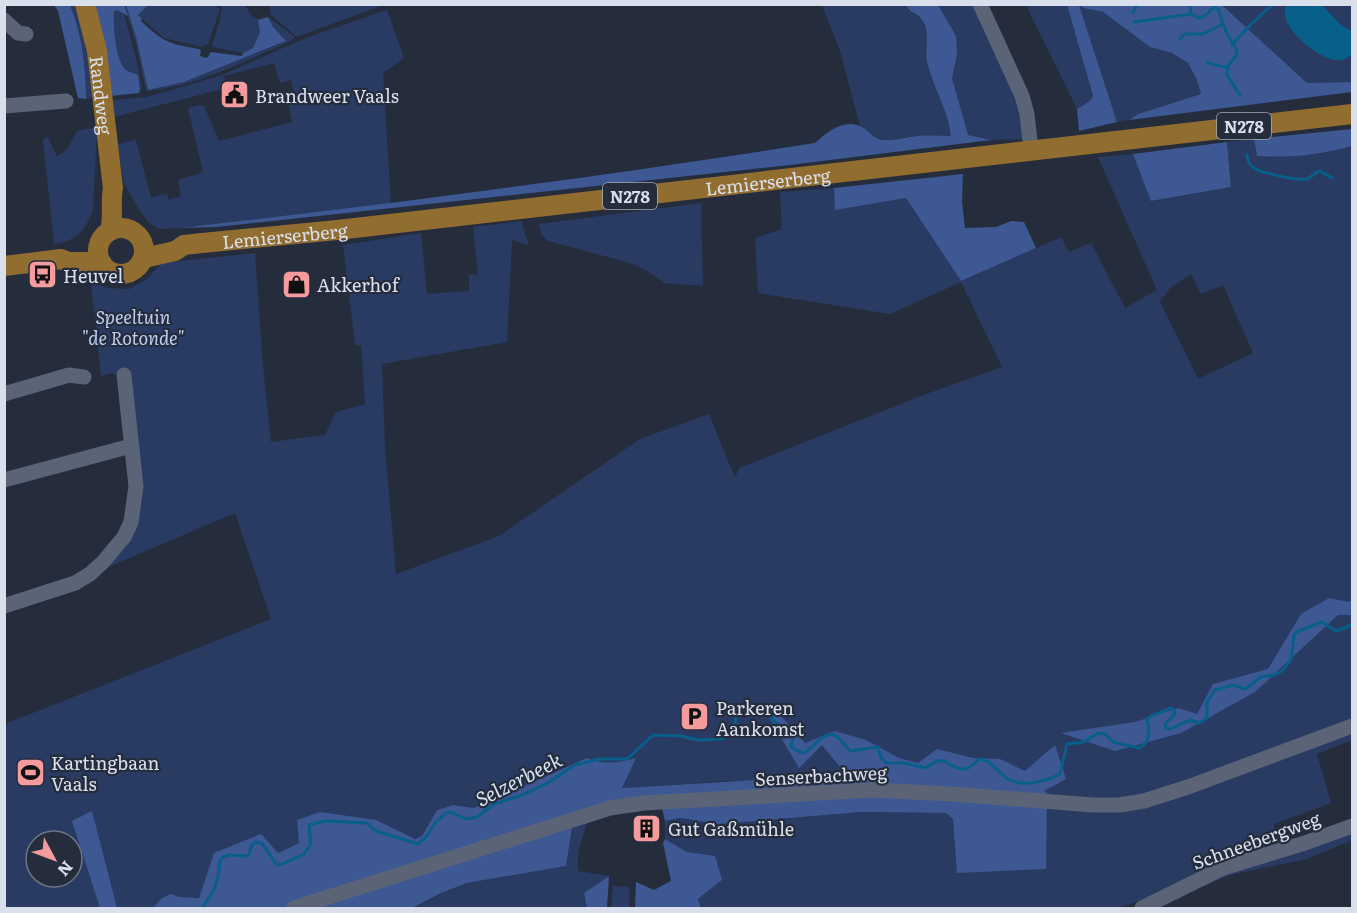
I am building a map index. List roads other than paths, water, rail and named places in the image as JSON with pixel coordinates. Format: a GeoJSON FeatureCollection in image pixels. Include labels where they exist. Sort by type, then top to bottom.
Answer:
{"type":"FeatureCollection","features":[{"type":"Feature","properties":{"kind":"main road","name":"Randweg"},"geometry":{"type":"LineString","coordinates":[[85,4],[97,51],[113,188],[119,200],[121,244]]}},
{"type":"Feature","properties":{"kind":"main road","name":"Lemierserberg"},"geometry":{"type":"LineString","coordinates":[[121,244],[175,251],[184,245],[337,230],[1353,114]]}},
{"type":"Feature","properties":{"kind":"main road","name":"N278"},"geometry":{"type":"LineString","coordinates":[[4,266],[61,259],[68,262],[121,244]]}},
{"type":"Feature","properties":{"kind":"street"},"geometry":{"type":"LineString","coordinates":[[980,4],[1022,96],[1028,120],[1031,150]]}},
{"type":"Feature","properties":{"kind":"street"},"geometry":{"type":"LineString","coordinates":[[4,20],[18,33],[26,34]]}},
{"type":"Feature","properties":{"kind":"street"},"geometry":{"type":"LineString","coordinates":[[4,106],[66,101]]}},
{"type":"Feature","properties":{"kind":"street"},"geometry":{"type":"LineString","coordinates":[[4,394],[69,375],[84,377]]}},
{"type":"Feature","properties":{"kind":"street"},"geometry":{"type":"LineString","coordinates":[[4,606],[75,583],[90,574],[124,537],[130,522],[136,486],[124,375]]}},
{"type":"Feature","properties":{"kind":"street"},"geometry":{"type":"LineString","coordinates":[[4,480],[132,446]]}},
{"type":"Feature","properties":{"kind":"street","name":"Senserbachweg"},"geometry":{"type":"LineString","coordinates":[[294,909],[610,808],[651,803],[873,790],[1119,805],[1144,801],[1188,787],[1353,726]]}},
{"type":"Feature","properties":{"kind":"street","name":"Schneebergweg"},"geometry":{"type":"LineString","coordinates":[[1142,909],[1223,868],[1305,843],[1353,825]]}},
{"type":"Feature","properties":{"kind":"waterway"},"geometry":{"type":"LineString","coordinates":[[1133,13],[1137,4]]}},
{"type":"Feature","properties":{"kind":"waterway"},"geometry":{"type":"LineString","coordinates":[[1190,4],[1191,14],[1199,18],[1214,7],[1218,9],[1227,34],[1237,50],[1236,56],[1228,66],[1227,75],[1240,95]]}},
{"type":"Feature","properties":{"kind":"waterway"},"geometry":{"type":"LineString","coordinates":[[1232,45],[1273,4]]}},
{"type":"Feature","properties":{"kind":"waterway"},"geometry":{"type":"LineString","coordinates":[[1134,22],[1191,14]]}},
{"type":"Feature","properties":{"kind":"waterway"},"geometry":{"type":"LineString","coordinates":[[1180,39],[1185,34],[1203,34],[1223,24]]}},
{"type":"Feature","properties":{"kind":"waterway"},"geometry":{"type":"LineString","coordinates":[[1207,62],[1228,68]]}},
{"type":"Feature","properties":{"kind":"waterway"},"geometry":{"type":"LineString","coordinates":[[1247,155],[1252,167],[1272,174],[1307,179],[1320,171],[1332,178]]}},
{"type":"Feature","properties":{"kind":"waterway","name":"Selzerbeek"},"geometry":{"type":"LineString","coordinates":[[202,908],[214,890],[220,861],[223,857],[248,856],[255,842],[262,843],[276,864],[280,865],[304,854],[311,844],[309,825],[325,821],[367,823],[376,831],[418,844],[446,813],[450,812],[466,819],[477,817],[494,804],[548,783],[575,765],[600,759],[627,759],[653,735],[681,736],[698,740],[722,739],[735,728],[736,711],[751,703],[767,712],[776,723],[792,732],[791,747],[800,752],[805,753],[823,737],[831,734],[838,737],[850,751],[878,747],[881,758],[887,763],[904,763],[926,768],[942,761],[965,769],[980,759],[990,763],[1010,780],[1024,783],[1039,782],[1060,774],[1067,744],[1084,742],[1098,733],[1105,734],[1113,742],[1139,748],[1146,743],[1149,736],[1147,719],[1170,708],[1175,714],[1165,724],[1166,728],[1170,729],[1190,720],[1199,723],[1207,718],[1207,702],[1215,690],[1233,685],[1245,689],[1261,677],[1282,671],[1291,660],[1296,632],[1322,622],[1336,631],[1352,625]]}},
{"type":"Feature","properties":{"kind":"place","name":"Brandweer Vaals"},"geometry":{"type":"Point","coordinates":[234,95]}},
{"type":"Feature","properties":{"kind":"place","name":"Heuvel"},"geometry":{"type":"Point","coordinates":[42,275]}},
{"type":"Feature","properties":{"kind":"place","name":"Akkerhof"},"geometry":{"type":"Point","coordinates":[296,284]}},
{"type":"Feature","properties":{"kind":"place","name":"Parkeren Aankomst"},"geometry":{"type":"Point","coordinates":[695,717]}},
{"type":"Feature","properties":{"kind":"place","name":"Kartingbaan Vaals"},"geometry":{"type":"Point","coordinates":[30,772]}},
{"type":"Feature","properties":{"kind":"place","name":"Gut Gaßmühle"},"geometry":{"type":"Point","coordinates":[647,828]}},
{"type":"Feature","properties":{"kind":"park label","name":"Speeltuin \"de Rotonde\""},"geometry":{"type":"Point","coordinates":[133,326]}}]}
